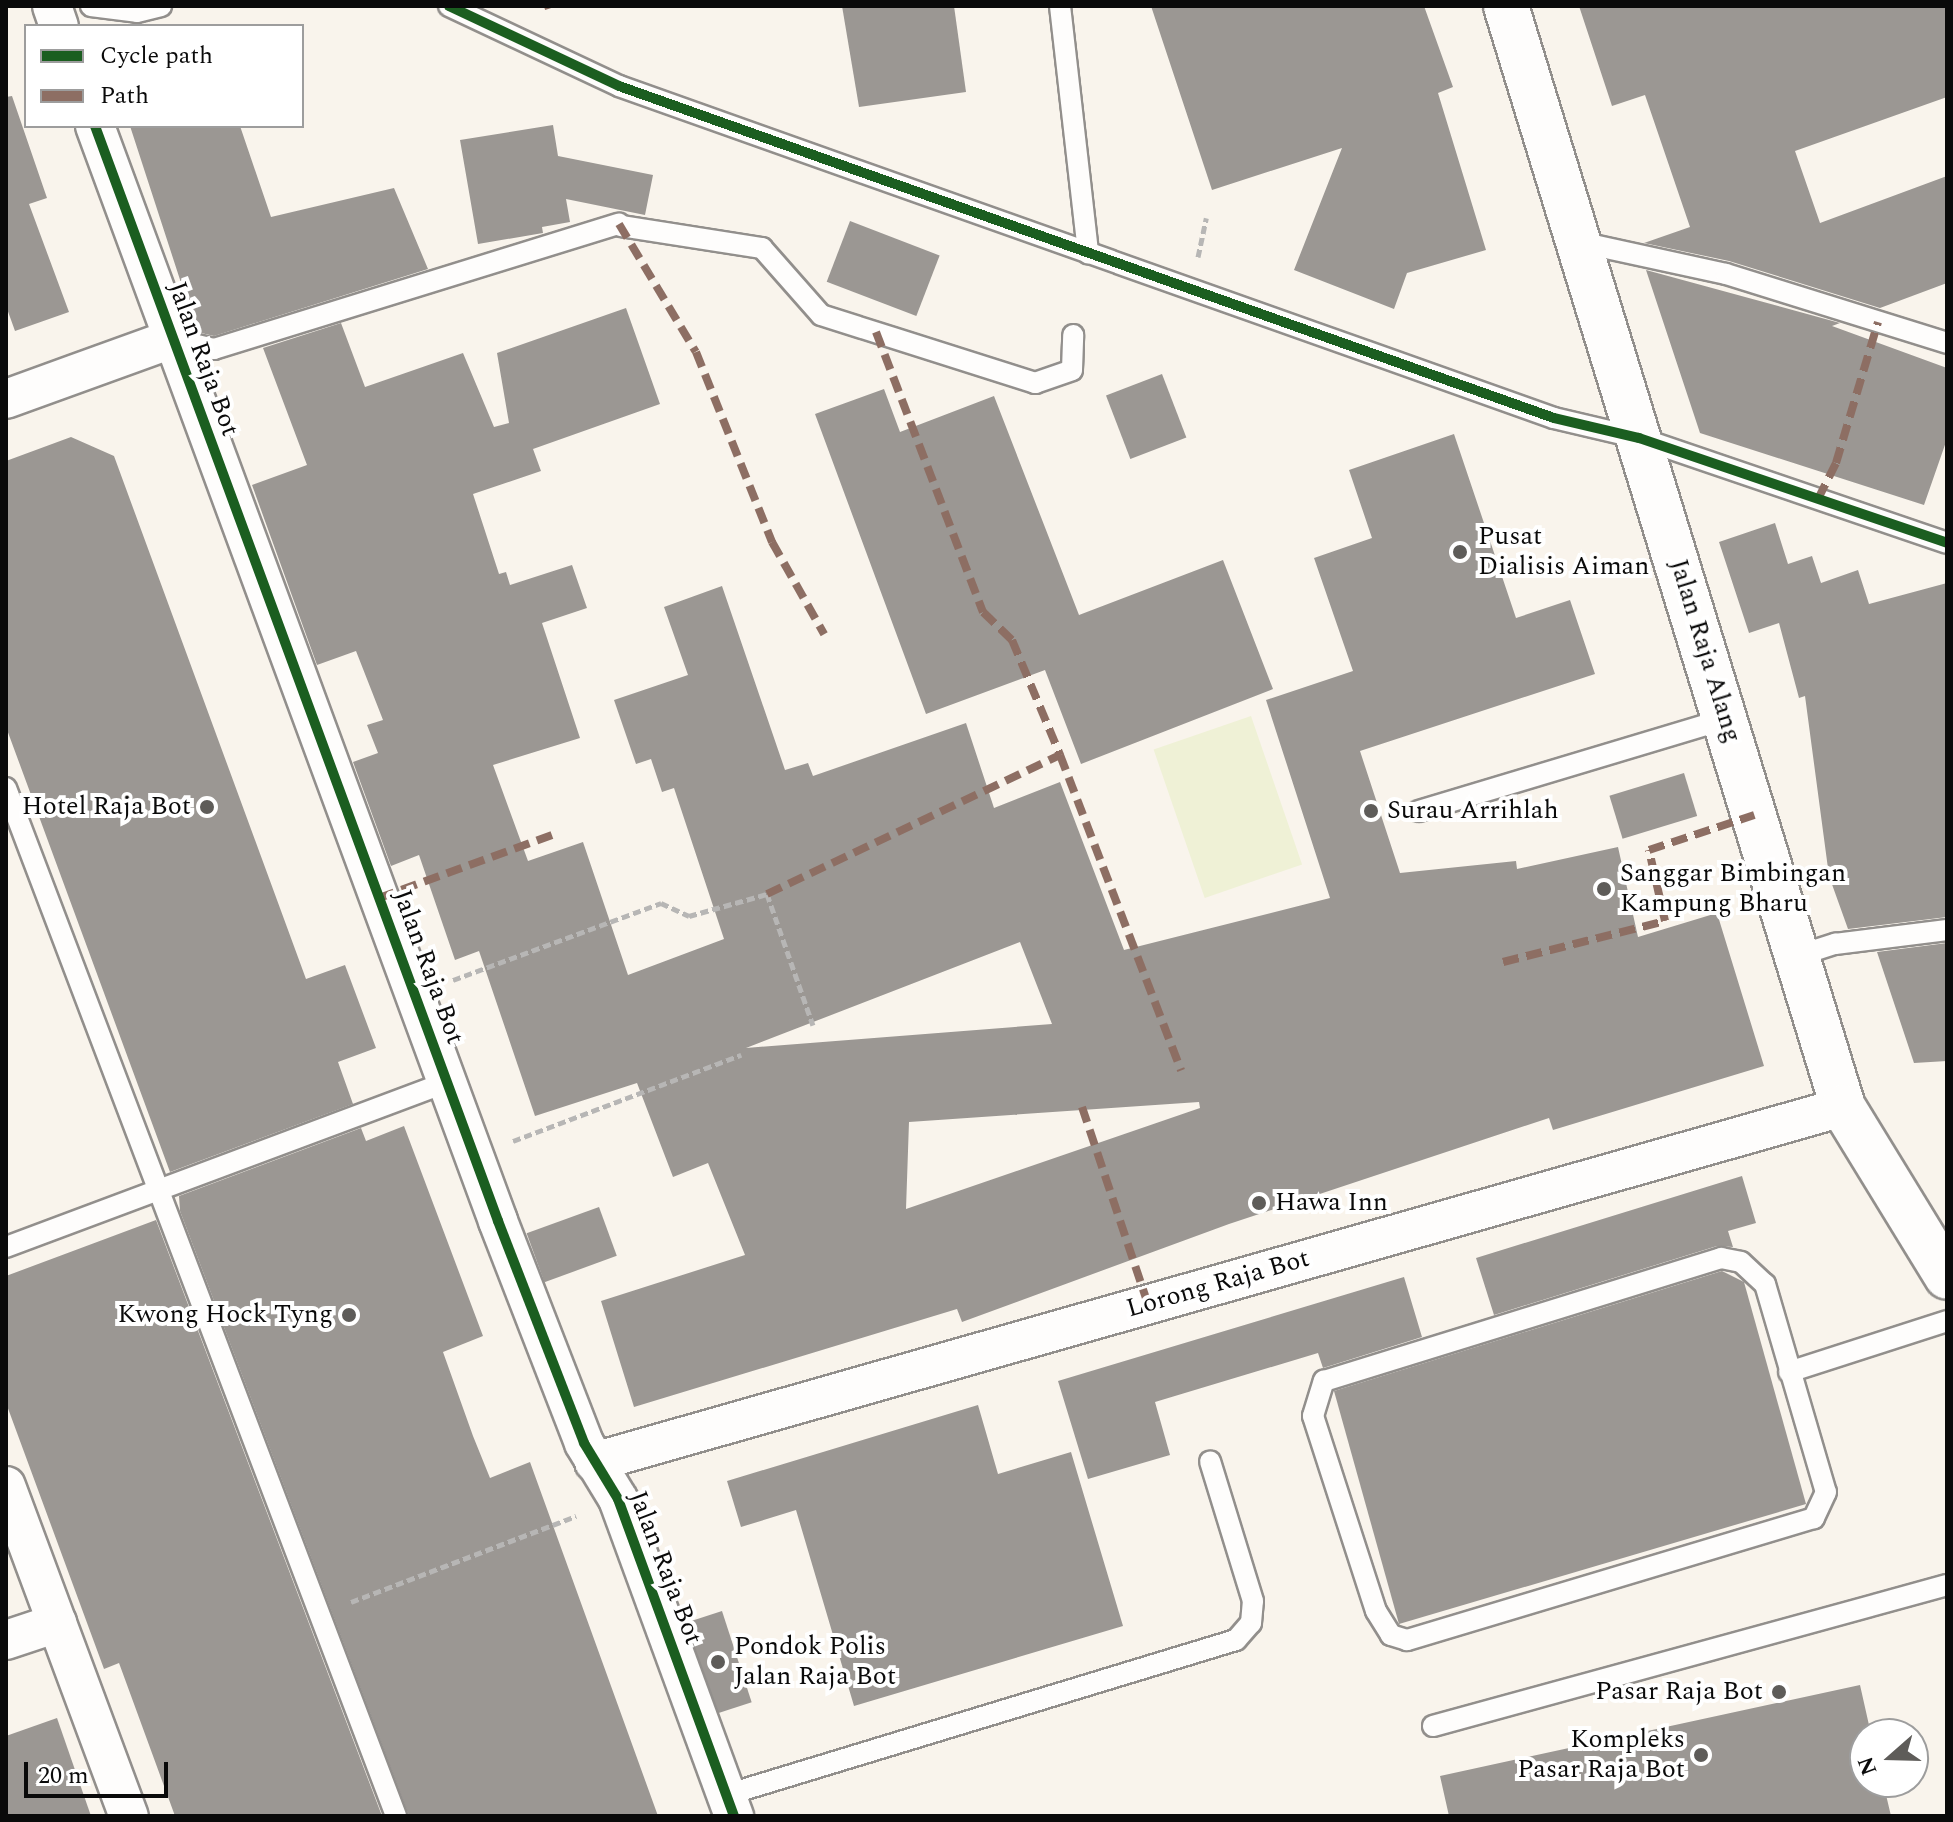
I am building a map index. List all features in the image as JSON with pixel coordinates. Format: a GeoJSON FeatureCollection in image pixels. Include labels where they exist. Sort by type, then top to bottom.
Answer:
{"type":"FeatureCollection","features":[{"type":"Feature","properties":{"kind":"street","name":"Jalan Raja Alang"},"geometry":{"type":"LineString","coordinates":[[1506,6],[1843,1107],[1947,1277]]}},
{"type":"Feature","properties":{"kind":"street","name":"Jalan Raja Bot"},"geometry":{"type":"LineString","coordinates":[[96,128],[475,1156],[594,1462],[618,1499],[730,1805]]}},
{"type":"Feature","properties":{"kind":"street"},"geometry":{"type":"LineString","coordinates":[[6,399],[172,339]]}},
{"type":"Feature","properties":{"kind":"street","name":"Lorong Raja Bot"},"geometry":{"type":"LineString","coordinates":[[594,1462],[1843,1107]]}},
{"type":"Feature","properties":{"kind":"street"},"geometry":{"type":"LineString","coordinates":[[6,1486],[129,1816]]}},
{"type":"Feature","properties":{"kind":"street"},"geometry":{"type":"LineString","coordinates":[[6,1640],[57,1623]]}},
{"type":"Feature","properties":{"kind":"lane"},"geometry":{"type":"LineString","coordinates":[[91,6],[137,12],[161,6]]}},
{"type":"Feature","properties":{"kind":"lane"},"geometry":{"type":"LineString","coordinates":[[449,6],[619,86],[1554,418],[1639,438],[1947,543]]}},
{"type":"Feature","properties":{"kind":"lane"},"geometry":{"type":"LineString","coordinates":[[1060,6],[1088,253]]}},
{"type":"Feature","properties":{"kind":"lane"},"geometry":{"type":"LineString","coordinates":[[172,339],[214,349],[620,225],[762,248],[821,315],[1035,383],[1072,370],[1073,335]]}},
{"type":"Feature","properties":{"kind":"lane"},"geometry":{"type":"LineString","coordinates":[[1579,242],[1726,274],[1947,343]]}},
{"type":"Feature","properties":{"kind":"lane"},"geometry":{"type":"LineString","coordinates":[[1419,811],[1725,719]]}},
{"type":"Feature","properties":{"kind":"lane"},"geometry":{"type":"LineString","coordinates":[[6,788],[396,1816]]}},
{"type":"Feature","properties":{"kind":"lane"},"geometry":{"type":"LineString","coordinates":[[1797,956],[1835,944],[1947,930]]}},
{"type":"Feature","properties":{"kind":"lane"},"geometry":{"type":"LineString","coordinates":[[6,1247],[448,1082]]}},
{"type":"Feature","properties":{"kind":"lane"},"geometry":{"type":"LineString","coordinates":[[1721,1258],[1741,1262],[1765,1284],[1789,1372],[1826,1492],[1814,1518],[1407,1640],[1381,1625],[1313,1416],[1324,1381],[1721,1258]]}},
{"type":"Feature","properties":{"kind":"lane"},"geometry":{"type":"LineString","coordinates":[[1789,1372],[1947,1321]]}},
{"type":"Feature","properties":{"kind":"lane"},"geometry":{"type":"LineString","coordinates":[[730,1805],[1236,1640],[1251,1623],[1253,1601],[1210,1461]]}},
{"type":"Feature","properties":{"kind":"lane"},"geometry":{"type":"LineString","coordinates":[[1433,1726],[1947,1585]]}},
{"type":"Feature","properties":{"kind":"path"},"geometry":{"type":"LineString","coordinates":[[1203,238],[1206,218]]}},
{"type":"Feature","properties":{"kind":"path"},"geometry":{"type":"LineString","coordinates":[[415,994],[661,903],[689,916],[767,894],[813,1025]]}},
{"type":"Feature","properties":{"kind":"path"},"geometry":{"type":"LineString","coordinates":[[475,1156],[741,1055]]}},
{"type":"Feature","properties":{"kind":"path"},"geometry":{"type":"LineString","coordinates":[[319,1614],[618,1499]]}},
{"type":"Feature","properties":{"kind":"green space"},"geometry":{"type":"Polygon","coordinates":[[[1251,716],[1302,864],[1205,898],[1154,750],[1251,716]]]}},
{"type":"Feature","properties":{"kind":"building"},"geometry":{"type":"Polygon","coordinates":[[[842,6],[954,6],[966,92],[859,107],[842,6]]]}},
{"type":"Feature","properties":{"kind":"building"},"geometry":{"type":"Polygon","coordinates":[[[1151,6],[1424,6],[1453,87],[1438,93],[1486,250],[1407,273],[1394,309],[1294,270],[1342,148],[1212,190],[1151,6]]]}},
{"type":"Feature","properties":{"kind":"building"},"geometry":{"type":"Polygon","coordinates":[[[1579,6],[1947,6],[1947,97],[1795,151],[1820,223],[1947,176],[1947,283],[1880,308],[1729,261],[1644,243],[1690,227],[1645,95],[1612,106],[1579,6]]]}},
{"type":"Feature","properties":{"kind":"building"},"geometry":{"type":"Polygon","coordinates":[[[12,96],[47,198],[29,204],[69,312],[15,331],[6,306],[6,97],[12,96]]]}},
{"type":"Feature","properties":{"kind":"building"},"geometry":{"type":"Polygon","coordinates":[[[553,125],[558,156],[653,175],[645,215],[566,199],[570,222],[542,227],[543,233],[478,244],[460,140],[553,125]]]}},
{"type":"Feature","properties":{"kind":"building"},"geometry":{"type":"Polygon","coordinates":[[[131,128],[241,128],[271,217],[394,188],[428,269],[214,336],[197,332],[131,128]]]}},
{"type":"Feature","properties":{"kind":"building"},"geometry":{"type":"Polygon","coordinates":[[[850,221],[940,255],[916,316],[827,282],[850,221]]]}},
{"type":"Feature","properties":{"kind":"building"},"geometry":{"type":"Polygon","coordinates":[[[1646,270],[1840,323],[1832,326],[1947,368],[1947,439],[1924,505],[1700,433],[1646,270]]]}},
{"type":"Feature","properties":{"kind":"building"},"geometry":{"type":"Polygon","coordinates":[[[626,308],[660,404],[533,449],[541,471],[473,494],[499,574],[506,572],[510,585],[572,565],[587,608],[542,623],[580,738],[493,765],[528,861],[583,842],[628,975],[724,939],[674,788],[662,792],[651,759],[636,764],[614,700],[688,675],[664,607],[722,586],[785,770],[808,763],[813,776],[966,723],[994,808],[1060,782],[1124,950],[1330,898],[1266,700],[1353,671],[1314,558],[1372,538],[1349,470],[1454,434],[1516,618],[1570,600],[1595,674],[1360,751],[1400,873],[1516,861],[1517,869],[1618,847],[1638,937],[1717,913],[1764,1066],[1553,1130],[1549,1118],[1229,1224],[962,1322],[957,1309],[634,1407],[601,1301],[745,1255],[708,1163],[673,1177],[637,1083],[535,1116],[479,951],[455,960],[419,855],[391,866],[353,762],[378,753],[367,725],[383,720],[356,651],[317,665],[252,485],[307,465],[263,348],[341,323],[365,387],[463,353],[494,427],[509,423],[497,353],[626,308]],[[1020,942],[746,1048],[1052,1024],[1020,942]],[[1199,1102],[909,1122],[906,1209],[1200,1108],[1199,1102]]]}},
{"type":"Feature","properties":{"kind":"building"},"geometry":{"type":"Polygon","coordinates":[[[1162,374],[1186,437],[1130,459],[1106,396],[1162,374]]]}},
{"type":"Feature","properties":{"kind":"building"},"geometry":{"type":"Polygon","coordinates":[[[884,389],[900,432],[994,396],[1079,615],[1223,560],[1273,689],[1081,764],[1045,670],[926,714],[815,414],[884,389]]]}},
{"type":"Feature","properties":{"kind":"building"},"geometry":{"type":"Polygon","coordinates":[[[71,437],[114,456],[306,979],[345,965],[376,1048],[338,1062],[353,1104],[170,1172],[6,727],[6,461],[71,437]]]}},
{"type":"Feature","properties":{"kind":"building"},"geometry":{"type":"Polygon","coordinates":[[[1775,523],[1788,564],[1812,556],[1821,583],[1858,570],[1869,604],[1947,583],[1947,917],[1848,929],[1829,876],[1805,696],[1799,698],[1779,623],[1749,633],[1719,542],[1775,523]]]}},
{"type":"Feature","properties":{"kind":"building"},"geometry":{"type":"Polygon","coordinates":[[[1684,773],[1697,816],[1623,839],[1609,796],[1684,773]]]}},
{"type":"Feature","properties":{"kind":"building"},"geometry":{"type":"Polygon","coordinates":[[[1947,943],[1947,1061],[1914,1063],[1877,952],[1947,943]]]}},
{"type":"Feature","properties":{"kind":"building"},"geometry":{"type":"Polygon","coordinates":[[[404,1126],[483,1336],[443,1352],[473,1436],[490,1478],[530,1462],[658,1816],[409,1816],[180,1211],[179,1196],[361,1128],[366,1141],[404,1126]]]}},
{"type":"Feature","properties":{"kind":"building"},"geometry":{"type":"Polygon","coordinates":[[[1742,1176],[1756,1223],[1728,1231],[1733,1247],[1717,1246],[1494,1315],[1476,1258],[1742,1176]]]}},
{"type":"Feature","properties":{"kind":"building"},"geometry":{"type":"Polygon","coordinates":[[[599,1207],[617,1256],[544,1282],[527,1233],[599,1207]]]}},
{"type":"Feature","properties":{"kind":"building"},"geometry":{"type":"Polygon","coordinates":[[[156,1220],[382,1816],[175,1816],[119,1663],[104,1669],[6,1403],[6,1276],[156,1220]]]}},
{"type":"Feature","properties":{"kind":"building"},"geometry":{"type":"Polygon","coordinates":[[[1722,1271],[1744,1282],[1806,1504],[1399,1624],[1334,1391],[1722,1271]]]}},
{"type":"Feature","properties":{"kind":"building"},"geometry":{"type":"Polygon","coordinates":[[[1404,1277],[1422,1337],[1323,1368],[1318,1353],[1155,1402],[1170,1455],[1088,1479],[1058,1381],[1404,1277]]]}},
{"type":"Feature","properties":{"kind":"building"},"geometry":{"type":"Polygon","coordinates":[[[978,1405],[998,1474],[1071,1452],[1123,1626],[854,1706],[796,1510],[741,1527],[727,1481],[978,1405]]]}},
{"type":"Feature","properties":{"kind":"building","name":"Pondok Polis Jalan Raja Bot"},"geometry":{"type":"Polygon","coordinates":[[[722,1611],[752,1702],[716,1714],[686,1623],[722,1611]]]}},
{"type":"Feature","properties":{"kind":"building","name":"Pasar Raja Bot"},"geometry":{"type":"Polygon","coordinates":[[[1860,1685],[1867,1718],[1849,1718],[1849,1798],[1887,1798],[1891,1816],[1449,1816],[1440,1776],[1860,1685]]]}},
{"type":"Feature","properties":{"kind":"building"},"geometry":{"type":"Polygon","coordinates":[[[57,1718],[91,1816],[6,1816],[6,1736],[57,1718]]]}},
{"type":"Feature","properties":{"kind":"marked path"},"geometry":{"type":"LineString","coordinates":[[619,224],[696,352],[772,542],[824,634]]}},
{"type":"Feature","properties":{"kind":"marked path"},"geometry":{"type":"LineString","coordinates":[[1818,499],[1836,463],[1878,322]]}},
{"type":"Feature","properties":{"kind":"marked path"},"geometry":{"type":"LineString","coordinates":[[876,332],[983,612],[1012,640],[1060,755]]}},
{"type":"Feature","properties":{"kind":"marked path"},"geometry":{"type":"LineString","coordinates":[[767,894],[1060,755],[1181,1071]]}},
{"type":"Feature","properties":{"kind":"marked path"},"geometry":{"type":"LineString","coordinates":[[1503,962],[1665,921],[1649,850],[1754,815]]}},
{"type":"Feature","properties":{"kind":"marked path"},"geometry":{"type":"LineString","coordinates":[[379,898],[558,833]]}},
{"type":"Feature","properties":{"kind":"marked path"},"geometry":{"type":"LineString","coordinates":[[1082,1107],[1148,1304]]}},
{"type":"Feature","properties":{"kind":"cycle path"},"geometry":{"type":"LineString","coordinates":[[449,6],[619,86],[1554,418],[1639,438],[1947,543]]}},
{"type":"Feature","properties":{"kind":"cycle path"},"geometry":{"type":"LineString","coordinates":[[96,128],[498,1221],[584,1443],[618,1499],[734,1816]]}},
{"type":"Feature","properties":{"kind":"place","name":"Pusat Dialisis Aiman"},"geometry":{"type":"Point","coordinates":[1460,552]}},
{"type":"Feature","properties":{"kind":"place","name":"Hotel Raja Bot"},"geometry":{"type":"Point","coordinates":[207,807]}},
{"type":"Feature","properties":{"kind":"place","name":"Surau Arrihlah"},"geometry":{"type":"Point","coordinates":[1371,811]}},
{"type":"Feature","properties":{"kind":"place","name":"Sanggar Bimbingan Kampung Bharu"},"geometry":{"type":"Point","coordinates":[1604,889]}},
{"type":"Feature","properties":{"kind":"place","name":"Hawa Inn"},"geometry":{"type":"Point","coordinates":[1259,1203]}},
{"type":"Feature","properties":{"kind":"place","name":"Kwong Hock Tyng"},"geometry":{"type":"Point","coordinates":[349,1315]}},
{"type":"Feature","properties":{"kind":"place","name":"Pondok Polis Jalan Raja Bot"},"geometry":{"type":"Point","coordinates":[718,1662]}},
{"type":"Feature","properties":{"kind":"place","name":"Pasar Raja Bot"},"geometry":{"type":"Point","coordinates":[1779,1692]}},
{"type":"Feature","properties":{"kind":"place","name":"Kompleks Pasar Raja Bot"},"geometry":{"type":"Point","coordinates":[1701,1755]}}]}
